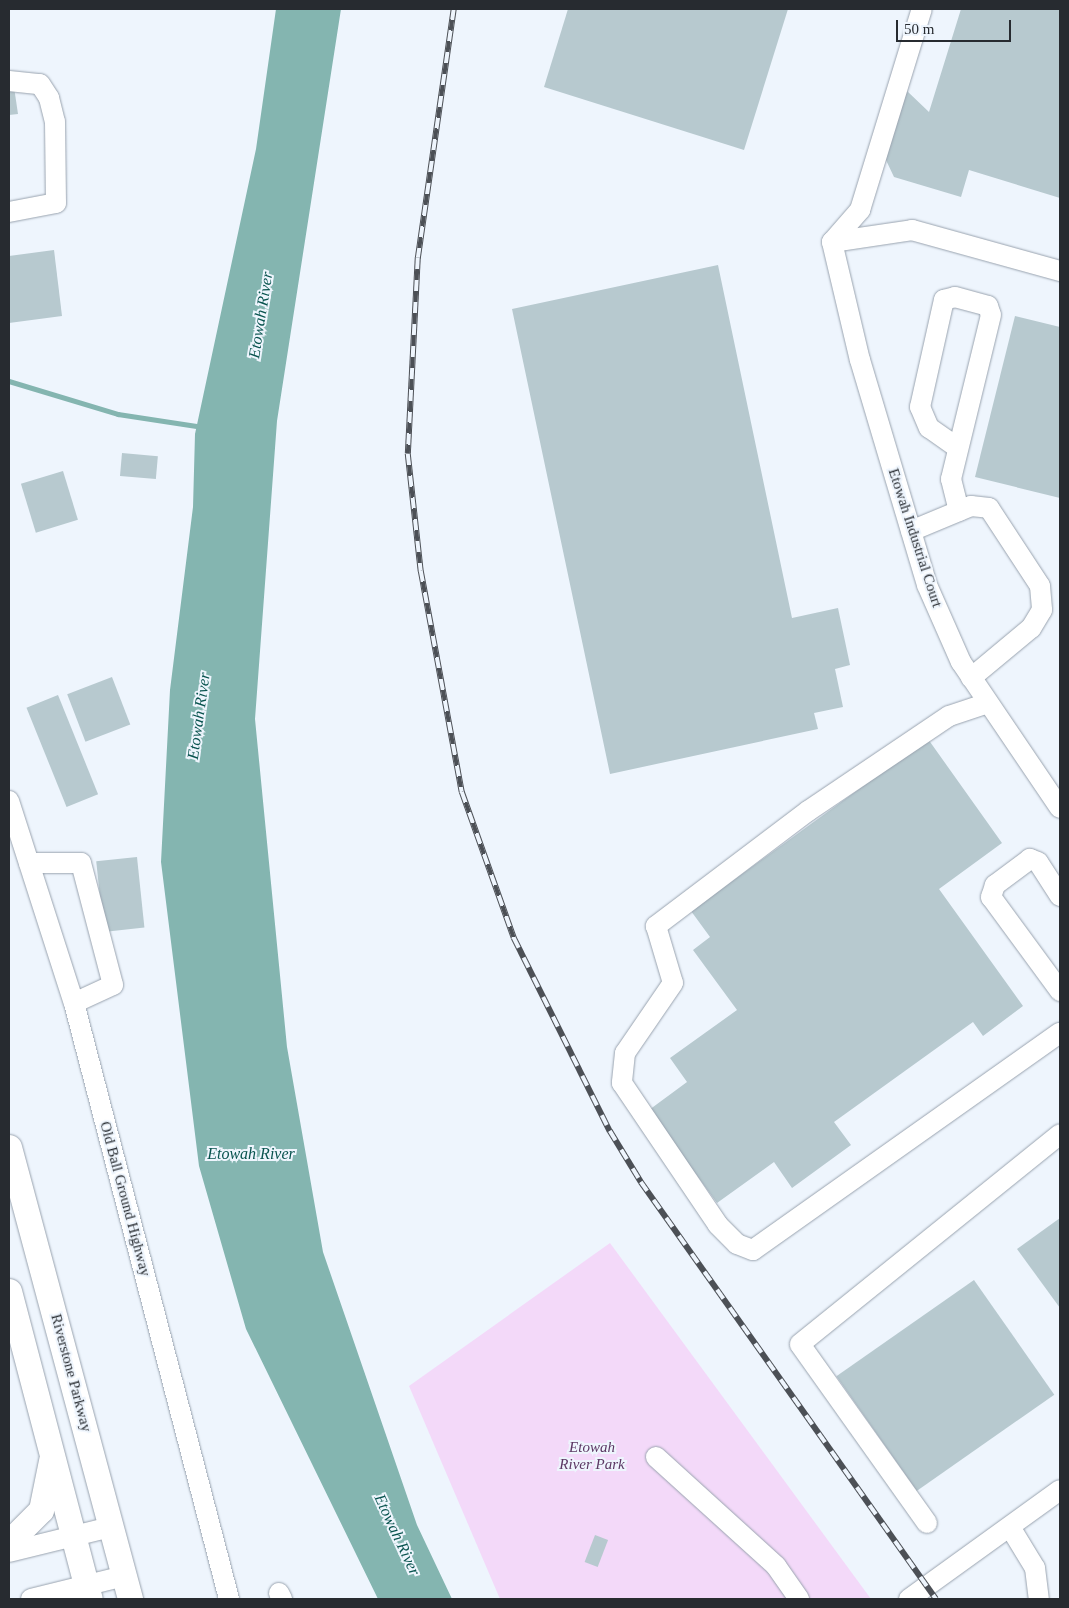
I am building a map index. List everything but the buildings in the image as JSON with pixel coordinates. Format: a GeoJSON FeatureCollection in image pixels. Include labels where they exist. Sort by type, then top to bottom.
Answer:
{"type":"FeatureCollection","features":[{"type":"Feature","properties":{"kind":"main road","name":"Riverstone Parkway"},"geometry":{"type":"LineString","coordinates":[[9,1147],[127,1588]]}},
{"type":"Feature","properties":{"kind":"main road"},"geometry":{"type":"LineString","coordinates":[[9,1291],[17,1354],[52,1453],[89,1592]]}},
{"type":"Feature","properties":{"kind":"main road"},"geometry":{"type":"LineString","coordinates":[[9,1542],[41,1510],[52,1453]]}},
{"type":"Feature","properties":{"kind":"street"},"geometry":{"type":"LineString","coordinates":[[832,242],[860,210],[922,9]]}},
{"type":"Feature","properties":{"kind":"street"},"geometry":{"type":"LineString","coordinates":[[9,81],[40,84],[49,98],[55,122],[56,194],[56,203],[9,212]]}},
{"type":"Feature","properties":{"kind":"street"},"geometry":{"type":"LineString","coordinates":[[832,242],[912,230],[1060,271]]}},
{"type":"Feature","properties":{"kind":"street","name":"Etowah Industrial Court"},"geometry":{"type":"LineString","coordinates":[[832,242],[860,360],[927,584],[971,678],[1060,808]]}},
{"type":"Feature","properties":{"kind":"street"},"geometry":{"type":"LineString","coordinates":[[958,448],[929,428],[920,407],[944,300],[956,297],[988,306],[991,315],[951,478],[959,511]]}},
{"type":"Feature","properties":{"kind":"street"},"geometry":{"type":"LineString","coordinates":[[911,532],[959,511],[977,506],[995,512],[1040,586],[1043,599],[1032,628],[971,678]]}},
{"type":"Feature","properties":{"kind":"street"},"geometry":{"type":"LineString","coordinates":[[988,703],[949,716],[808,811],[656,926],[673,983],[625,1054],[622,1083],[718,1225],[737,1244],[752,1250],[1060,1033]]}},
{"type":"Feature","properties":{"kind":"street","name":"Old Ball Ground Highway"},"geometry":{"type":"LineString","coordinates":[[9,801],[74,1003],[229,1599]]}},
{"type":"Feature","properties":{"kind":"street"},"geometry":{"type":"LineString","coordinates":[[1060,896],[1038,862],[1030,859],[995,885],[991,897],[1060,991]]}},
{"type":"Feature","properties":{"kind":"street"},"geometry":{"type":"LineString","coordinates":[[29,863],[81,863],[113,985],[74,1003]]}},
{"type":"Feature","properties":{"kind":"street"},"geometry":{"type":"LineString","coordinates":[[927,1523],[800,1344],[1060,1134]]}},
{"type":"Feature","properties":{"kind":"street"},"geometry":{"type":"LineString","coordinates":[[656,1457],[776,1566],[799,1599]]}},
{"type":"Feature","properties":{"kind":"street"},"geometry":{"type":"LineString","coordinates":[[909,1599],[1059,1492]]}},
{"type":"Feature","properties":{"kind":"street"},"geometry":{"type":"LineString","coordinates":[[9,1552],[111,1527]]}},
{"type":"Feature","properties":{"kind":"street"},"geometry":{"type":"LineString","coordinates":[[1010,1527],[1035,1568],[1039,1599]]}},
{"type":"Feature","properties":{"kind":"street"},"geometry":{"type":"LineString","coordinates":[[31,1599],[127,1588]]}},
{"type":"Feature","properties":{"kind":"green space","name":"Etowah River Park"},"geometry":{"type":"Polygon","coordinates":[[[610,1243],[871,1599],[500,1599],[409,1386],[610,1243]]]}},
{"type":"Feature","properties":{"kind":"water","name":"Etowah River"},"geometry":{"type":"Polygon","coordinates":[[[276,9],[341,9],[277,421],[255,719],[287,1047],[323,1252],[417,1525],[452,1599],[378,1599],[246,1329],[199,1166],[161,862],[170,690],[193,507],[195,434],[256,149],[276,9]]]}},
{"type":"Feature","properties":{"kind":"waterway"},"geometry":{"type":"LineString","coordinates":[[9,381],[118,414],[196,426]]}},
{"type":"Feature","properties":{"kind":"railway"},"geometry":{"type":"LineString","coordinates":[[454,9],[418,258],[408,454],[421,571],[462,792],[514,938],[610,1131],[641,1182],[936,1599]]}}]}
